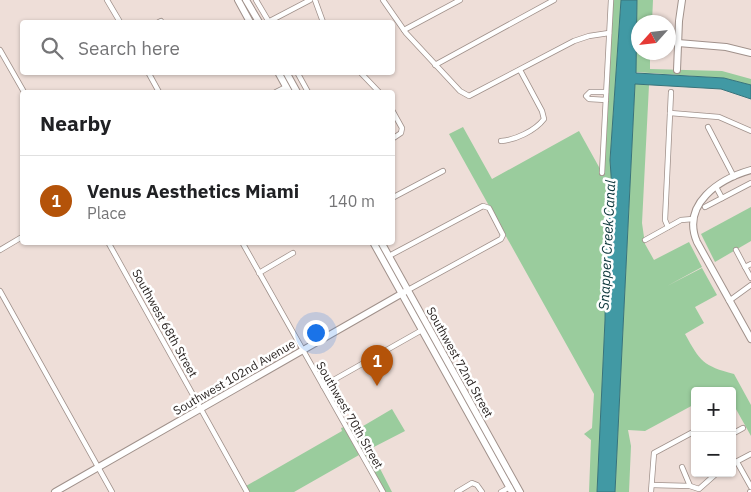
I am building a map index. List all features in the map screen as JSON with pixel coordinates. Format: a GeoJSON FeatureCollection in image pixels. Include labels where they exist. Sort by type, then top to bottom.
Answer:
{"type":"FeatureCollection","features":[{"type":"Feature","properties":{"kind":"street"},"geometry":{"type":"LineString","coordinates":[[107,0],[119,20]]}},
{"type":"Feature","properties":{"kind":"street"},"geometry":{"type":"LineString","coordinates":[[238,0],[249,20]]}},
{"type":"Feature","properties":{"kind":"street"},"geometry":{"type":"LineString","coordinates":[[246,0],[257,20]]}},
{"type":"Feature","properties":{"kind":"street"},"geometry":{"type":"LineString","coordinates":[[256,0],[267,20]]}},
{"type":"Feature","properties":{"kind":"street"},"geometry":{"type":"LineString","coordinates":[[272,20],[310,0]]}},
{"type":"Feature","properties":{"kind":"street"},"geometry":{"type":"LineString","coordinates":[[315,0],[322,20]]}},
{"type":"Feature","properties":{"kind":"street"},"geometry":{"type":"LineString","coordinates":[[382,0],[404,30],[468,96],[574,41],[609,33]]}},
{"type":"Feature","properties":{"kind":"street"},"geometry":{"type":"LineString","coordinates":[[404,30],[460,0]]}},
{"type":"Feature","properties":{"kind":"street"},"geometry":{"type":"LineString","coordinates":[[435,64],[554,0]]}},
{"type":"Feature","properties":{"kind":"street"},"geometry":{"type":"LineString","coordinates":[[602,173],[611,0]]}},
{"type":"Feature","properties":{"kind":"street"},"geometry":{"type":"LineString","coordinates":[[677,70],[682,0]]}},
{"type":"Feature","properties":{"kind":"street"},"geometry":{"type":"LineString","coordinates":[[678,43],[750,51]]}},
{"type":"Feature","properties":{"kind":"street"},"geometry":{"type":"LineString","coordinates":[[0,50],[23,90]]}},
{"type":"Feature","properties":{"kind":"street"},"geometry":{"type":"LineString","coordinates":[[501,141],[510,140],[538,125],[544,118],[520,70]]}},
{"type":"Feature","properties":{"kind":"street"},"geometry":{"type":"LineString","coordinates":[[150,75],[158,90]]}},
{"type":"Feature","properties":{"kind":"street"},"geometry":{"type":"LineString","coordinates":[[280,75],[289,88]]}},
{"type":"Feature","properties":{"kind":"street"},"geometry":{"type":"LineString","coordinates":[[287,75],[289,88]]}},
{"type":"Feature","properties":{"kind":"street"},"geometry":{"type":"LineString","coordinates":[[299,75],[307,90]]}},
{"type":"Feature","properties":{"kind":"street"},"geometry":{"type":"LineString","coordinates":[[363,75],[377,90]]}},
{"type":"Feature","properties":{"kind":"street"},"geometry":{"type":"LineString","coordinates":[[606,92],[590,92],[586,96],[589,100],[606,100]]}},
{"type":"Feature","properties":{"kind":"street"},"geometry":{"type":"LineString","coordinates":[[668,227],[665,220],[671,92]]}},
{"type":"Feature","properties":{"kind":"street"},"geometry":{"type":"LineString","coordinates":[[670,113],[719,117],[751,131]]}},
{"type":"Feature","properties":{"kind":"street"},"geometry":{"type":"LineString","coordinates":[[395,115],[402,126],[402,132],[395,137]]}},
{"type":"Feature","properties":{"kind":"street"},"geometry":{"type":"LineString","coordinates":[[708,127],[734,177]]}},
{"type":"Feature","properties":{"kind":"street"},"geometry":{"type":"LineString","coordinates":[[395,196],[443,170]]}},
{"type":"Feature","properties":{"kind":"street"},"geometry":{"type":"LineString","coordinates":[[751,170],[716,187],[701,200],[693,219],[696,240],[751,339]]}},
{"type":"Feature","properties":{"kind":"street"},"geometry":{"type":"LineString","coordinates":[[705,207],[751,183]]}},
{"type":"Feature","properties":{"kind":"street"},"geometry":{"type":"LineString","coordinates":[[716,187],[722,198]]}},
{"type":"Feature","properties":{"kind":"street","name":"Southwest 102nd Avenue"},"geometry":{"type":"LineString","coordinates":[[54,492],[503,237],[500,226],[486,206],[389,256]]}},
{"type":"Feature","properties":{"kind":"street"},"geometry":{"type":"LineString","coordinates":[[645,240],[683,219],[693,219]]}},
{"type":"Feature","properties":{"kind":"street"},"geometry":{"type":"LineString","coordinates":[[0,250],[20,238]]}},
{"type":"Feature","properties":{"kind":"street","name":"Southwest 68th Street"},"geometry":{"type":"LineString","coordinates":[[110,245],[247,492]]}},
{"type":"Feature","properties":{"kind":"street","name":"Southwest 70th Street"},"geometry":{"type":"LineString","coordinates":[[244,245],[383,492]]}},
{"type":"Feature","properties":{"kind":"street","name":"Southwest 72nd Street"},"geometry":{"type":"LineString","coordinates":[[375,245],[463,389],[512,488],[520,492]]}},
{"type":"Feature","properties":{"kind":"street","name":"Southwest 72nd Street"},"geometry":{"type":"LineString","coordinates":[[383,245],[422,330],[450,382],[489,443]]}},
{"type":"Feature","properties":{"kind":"street"},"geometry":{"type":"LineString","coordinates":[[736,250],[751,278]]}},
{"type":"Feature","properties":{"kind":"street"},"geometry":{"type":"LineString","coordinates":[[259,273],[294,253]]}},
{"type":"Feature","properties":{"kind":"street"},"geometry":{"type":"LineString","coordinates":[[745,267],[751,264]]}},
{"type":"Feature","properties":{"kind":"street"},"geometry":{"type":"LineString","coordinates":[[730,301],[751,286]]}},
{"type":"Feature","properties":{"kind":"street"},"geometry":{"type":"LineString","coordinates":[[0,291],[112,492]]}},
{"type":"Feature","properties":{"kind":"street"},"geometry":{"type":"LineString","coordinates":[[323,386],[422,330]]}},
{"type":"Feature","properties":{"kind":"street"},"geometry":{"type":"LineString","coordinates":[[450,382],[463,389]]}},
{"type":"Feature","properties":{"kind":"street"},"geometry":{"type":"LineString","coordinates":[[736,432],[743,428]]}},
{"type":"Feature","properties":{"kind":"street"},"geometry":{"type":"LineString","coordinates":[[651,492],[653,458],[657,451],[691,434]]}},
{"type":"Feature","properties":{"kind":"street"},"geometry":{"type":"LineString","coordinates":[[736,462],[751,454]]}},
{"type":"Feature","properties":{"kind":"street"},"geometry":{"type":"LineString","coordinates":[[736,464],[751,487]]}},
{"type":"Feature","properties":{"kind":"street"},"geometry":{"type":"LineString","coordinates":[[682,467],[690,486]]}},
{"type":"Feature","properties":{"kind":"street"},"geometry":{"type":"LineString","coordinates":[[652,485],[690,486],[699,491],[713,477]]}},
{"type":"Feature","properties":{"kind":"street"},"geometry":{"type":"LineString","coordinates":[[458,492],[472,483],[477,485],[482,492]]}},
{"type":"Feature","properties":{"kind":"street"},"geometry":{"type":"LineString","coordinates":[[501,492],[512,488]]}},
{"type":"Feature","properties":{"kind":"green space"},"geometry":{"type":"Polygon","coordinates":[[[613,0],[621,0],[610,160],[612,190],[606,242],[605,320],[597,492],[589,492],[591,440],[584,434],[592,428],[594,394],[449,134],[463,127],[492,179],[579,131],[604,176],[613,0]]]}},
{"type":"Feature","properties":{"kind":"green space"},"geometry":{"type":"Polygon","coordinates":[[[637,0],[653,0],[652,15],[637,15],[637,0]]]}},
{"type":"Feature","properties":{"kind":"green space"},"geometry":{"type":"Polygon","coordinates":[[[635,60],[650,60],[650,69],[722,71],[751,79],[751,85],[724,78],[635,72],[635,60]]]}},
{"type":"Feature","properties":{"kind":"green space"},"geometry":{"type":"Polygon","coordinates":[[[635,84],[649,85],[642,223],[645,244],[654,260],[689,242],[702,267],[667,286],[702,268],[717,295],[695,307],[704,323],[685,334],[695,351],[704,361],[715,368],[734,374],[751,405],[751,436],[736,409],[736,387],[691,387],[691,406],[645,431],[628,430],[631,446],[629,492],[615,492],[635,84]]]}},
{"type":"Feature","properties":{"kind":"green space"},"geometry":{"type":"Polygon","coordinates":[[[751,207],[751,241],[715,262],[701,234],[751,207]]]}},
{"type":"Feature","properties":{"kind":"green space"},"geometry":{"type":"Polygon","coordinates":[[[392,409],[405,431],[370,449],[392,492],[385,492],[350,430],[353,432],[392,409]]]}},
{"type":"Feature","properties":{"kind":"green space"},"geometry":{"type":"Polygon","coordinates":[[[344,427],[359,455],[294,492],[249,492],[246,486],[342,431],[341,428],[344,427]]]}},
{"type":"Feature","properties":{"kind":"water","name":"Snapper Creek Canal"},"geometry":{"type":"Polygon","coordinates":[[[621,0],[637,0],[637,15],[631,15],[631,60],[636,60],[636,73],[724,78],[751,85],[751,99],[721,89],[635,84],[615,492],[597,492],[605,320],[606,242],[612,190],[610,160],[621,0]]]}},
{"type":"Feature","properties":{"kind":"place","name":"Venus Aesthetics Miami"},"geometry":{"type":"Point","coordinates":[377,386]}}]}
